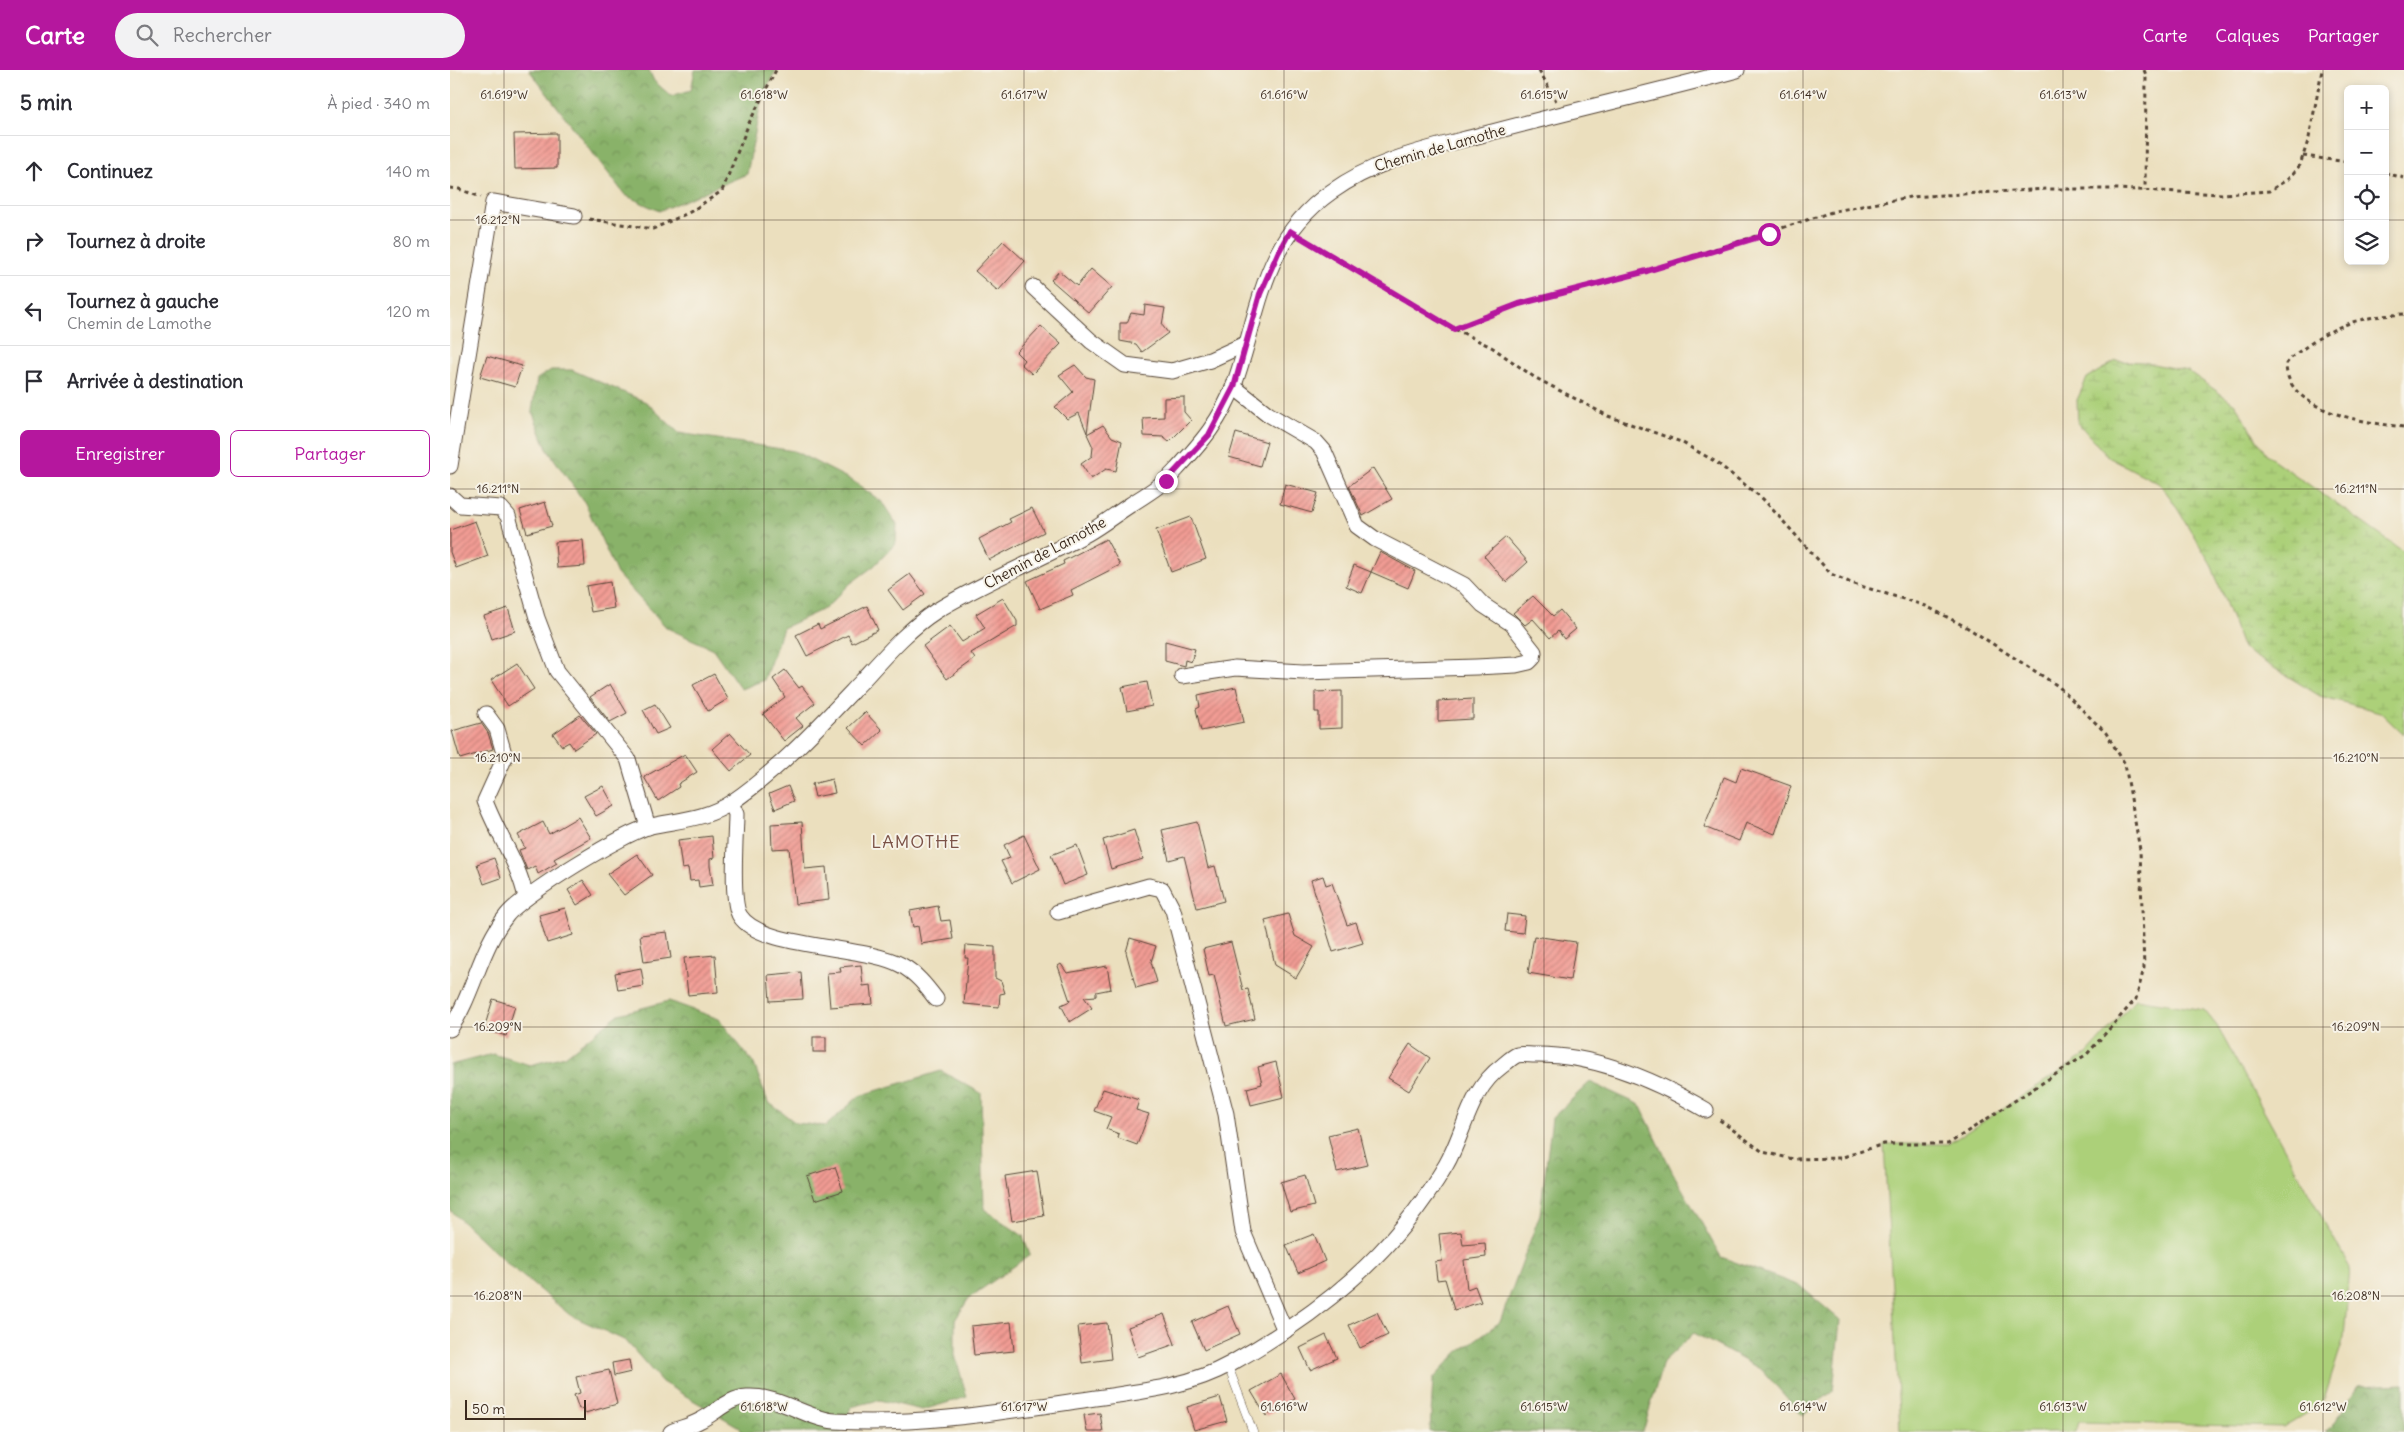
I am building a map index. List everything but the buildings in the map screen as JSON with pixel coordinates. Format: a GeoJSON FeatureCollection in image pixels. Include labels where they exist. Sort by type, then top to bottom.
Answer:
{"type":"FeatureCollection","features":[{"type":"Feature","properties":{"kind":"street","name":"Chemin de Lamothe"},"geometry":{"type":"LineString","coordinates":[[450,1029],[496,930],[510,910],[620,839],[648,827],[692,820],[708,815],[731,803],[794,751],[904,636],[932,614],[959,598],[1089,532],[1166,481],[1209,435],[1234,387],[1260,294],[1290,231],[1312,206],[1332,191],[1372,167],[1414,153],[1562,113],[1737,70]]}},
{"type":"Feature","properties":{"kind":"street"},"geometry":{"type":"LineString","coordinates":[[450,466],[493,202],[574,216]]}},
{"type":"Feature","properties":{"kind":"street"},"geometry":{"type":"LineString","coordinates":[[1033,287],[1091,341],[1125,365],[1172,371],[1210,360],[1246,344]]}},
{"type":"Feature","properties":{"kind":"street"},"geometry":{"type":"LineString","coordinates":[[1182,676],[1234,668],[1303,672],[1516,665],[1529,662],[1533,658],[1534,652],[1512,624],[1483,605],[1464,585],[1375,539],[1358,526],[1324,451],[1316,442],[1268,414],[1234,387]]}},
{"type":"Feature","properties":{"kind":"street"},"geometry":{"type":"LineString","coordinates":[[450,496],[460,506],[501,508],[508,516],[537,618],[556,671],[628,759],[648,827]]}},
{"type":"Feature","properties":{"kind":"street"},"geometry":{"type":"LineString","coordinates":[[486,714],[496,729],[505,758],[485,801],[523,882],[526,898]]}},
{"type":"Feature","properties":{"kind":"street"},"geometry":{"type":"LineString","coordinates":[[731,803],[736,814],[735,896],[739,915],[752,928],[790,940],[878,956],[901,964],[918,977],[936,999]]}},
{"type":"Feature","properties":{"kind":"street"},"geometry":{"type":"LineString","coordinates":[[1058,912],[1149,886],[1162,889],[1173,910],[1226,1114],[1243,1232],[1285,1331]]}},
{"type":"Feature","properties":{"kind":"street"},"geometry":{"type":"LineString","coordinates":[[671,1432],[702,1420],[727,1402],[747,1397],[779,1401],[832,1421],[928,1420],[997,1413],[1174,1386],[1228,1366],[1285,1331],[1333,1298],[1377,1256],[1402,1229],[1447,1162],[1467,1113],[1490,1075],[1517,1055],[1554,1055],[1620,1069],[1678,1094],[1706,1110]]}},
{"type":"Feature","properties":{"kind":"lane"},"geometry":{"type":"LineString","coordinates":[[1228,1366],[1253,1432]]}},
{"type":"Feature","properties":{"kind":"path"},"geometry":{"type":"LineString","coordinates":[[574,216],[653,229],[690,212],[722,190],[749,123],[776,70]]}},
{"type":"Feature","properties":{"kind":"path"},"geometry":{"type":"LineString","coordinates":[[1539,70],[1562,113]]}},
{"type":"Feature","properties":{"kind":"path"},"geometry":{"type":"LineString","coordinates":[[2144,70],[2146,75],[2145,190]]}},
{"type":"Feature","properties":{"kind":"path"},"geometry":{"type":"LineString","coordinates":[[1454,329],[1519,304],[1647,271],[1835,211],[1910,197],[2047,190],[2145,190],[2222,194],[2269,191],[2288,179],[2300,165],[2309,138],[2322,70]]}},
{"type":"Feature","properties":{"kind":"path"},"geometry":{"type":"LineString","coordinates":[[2303,156],[2344,161]]}},
{"type":"Feature","properties":{"kind":"path"},"geometry":{"type":"LineString","coordinates":[[2389,174],[2404,178]]}},
{"type":"Feature","properties":{"kind":"path"},"geometry":{"type":"LineString","coordinates":[[450,188],[459,189],[493,202]]}},
{"type":"Feature","properties":{"kind":"path"},"geometry":{"type":"LineString","coordinates":[[1290,231],[1454,329],[1493,348],[1534,377],[1608,416],[1681,442],[1716,462],[1763,499],[1831,574],[1851,583],[1926,606],[1968,628],[2058,686],[2106,733],[2125,764],[2140,850],[2144,968],[2136,999],[2087,1054],[1948,1144],[1884,1144],[1840,1158],[1793,1159],[1763,1152],[1706,1110]]}},
{"type":"Feature","properties":{"kind":"path"},"geometry":{"type":"LineString","coordinates":[[2404,314],[2364,318],[2343,324],[2293,354],[2286,364],[2286,372],[2290,384],[2299,395],[2312,402],[2362,421],[2404,426]]}},
{"type":"Feature","properties":{"kind":"green space"},"geometry":{"type":"Polygon","coordinates":[[[529,70],[649,70],[654,81],[671,96],[691,90],[695,70],[776,70],[762,97],[747,174],[659,211],[625,195],[529,70]]]}},
{"type":"Feature","properties":{"kind":"green space"},"geometry":{"type":"Polygon","coordinates":[[[2116,361],[2143,362],[2188,371],[2235,404],[2267,455],[2404,552],[2404,735],[2380,712],[2320,696],[2243,649],[2211,564],[2172,500],[2160,484],[2108,457],[2078,423],[2077,400],[2087,378],[2116,361]]]}},
{"type":"Feature","properties":{"kind":"green space"},"geometry":{"type":"Polygon","coordinates":[[[551,370],[572,370],[646,402],[679,433],[794,451],[853,481],[882,502],[897,525],[896,543],[874,566],[851,583],[826,608],[783,628],[764,680],[741,689],[713,649],[667,628],[617,574],[585,503],[547,449],[532,411],[537,379],[551,370]]]}},
{"type":"Feature","properties":{"kind":"green space"},"geometry":{"type":"Polygon","coordinates":[[[2136,999],[2204,1010],[2217,1026],[2350,1268],[2344,1337],[2323,1403],[2283,1427],[2079,1422],[2076,1432],[1900,1432],[1884,1144],[1948,1144],[2087,1054],[2136,999]]]}},
{"type":"Feature","properties":{"kind":"green space"},"geometry":{"type":"Polygon","coordinates":[[[669,1001],[719,1019],[754,1064],[768,1102],[796,1123],[826,1126],[859,1096],[941,1071],[981,1093],[984,1209],[1023,1236],[1030,1255],[969,1298],[955,1320],[955,1355],[967,1397],[922,1410],[879,1400],[851,1407],[841,1432],[742,1432],[739,1427],[662,1382],[626,1341],[570,1315],[508,1264],[450,1210],[450,1065],[493,1054],[530,1065],[565,1056],[619,1014],[669,1001]]]}},
{"type":"Feature","properties":{"kind":"green space"},"geometry":{"type":"Polygon","coordinates":[[[1590,1082],[1640,1105],[1673,1173],[1721,1257],[1800,1286],[1840,1320],[1833,1391],[1802,1415],[1762,1370],[1694,1333],[1663,1362],[1643,1432],[1430,1432],[1433,1379],[1457,1353],[1500,1322],[1540,1214],[1552,1118],[1590,1082]]]}},
{"type":"Feature","properties":{"kind":"green space"},"geometry":{"type":"Polygon","coordinates":[[[2404,1384],[2404,1432],[2325,1432],[2333,1425],[2358,1386],[2404,1384]]]}},
{"type":"Feature","properties":{"kind":"district","name":"LAMOTHE"},"geometry":{"type":"Point","coordinates":[916,842]}},
{"type":"Feature","properties":{"kind":"route"},"geometry":{"type":"LineString","coordinates":[[1166,481],[1209,435],[1234,387],[1260,294],[1290,231],[1454,329],[1519,304],[1594,283],[1647,271],[1769,234]]}}]}
